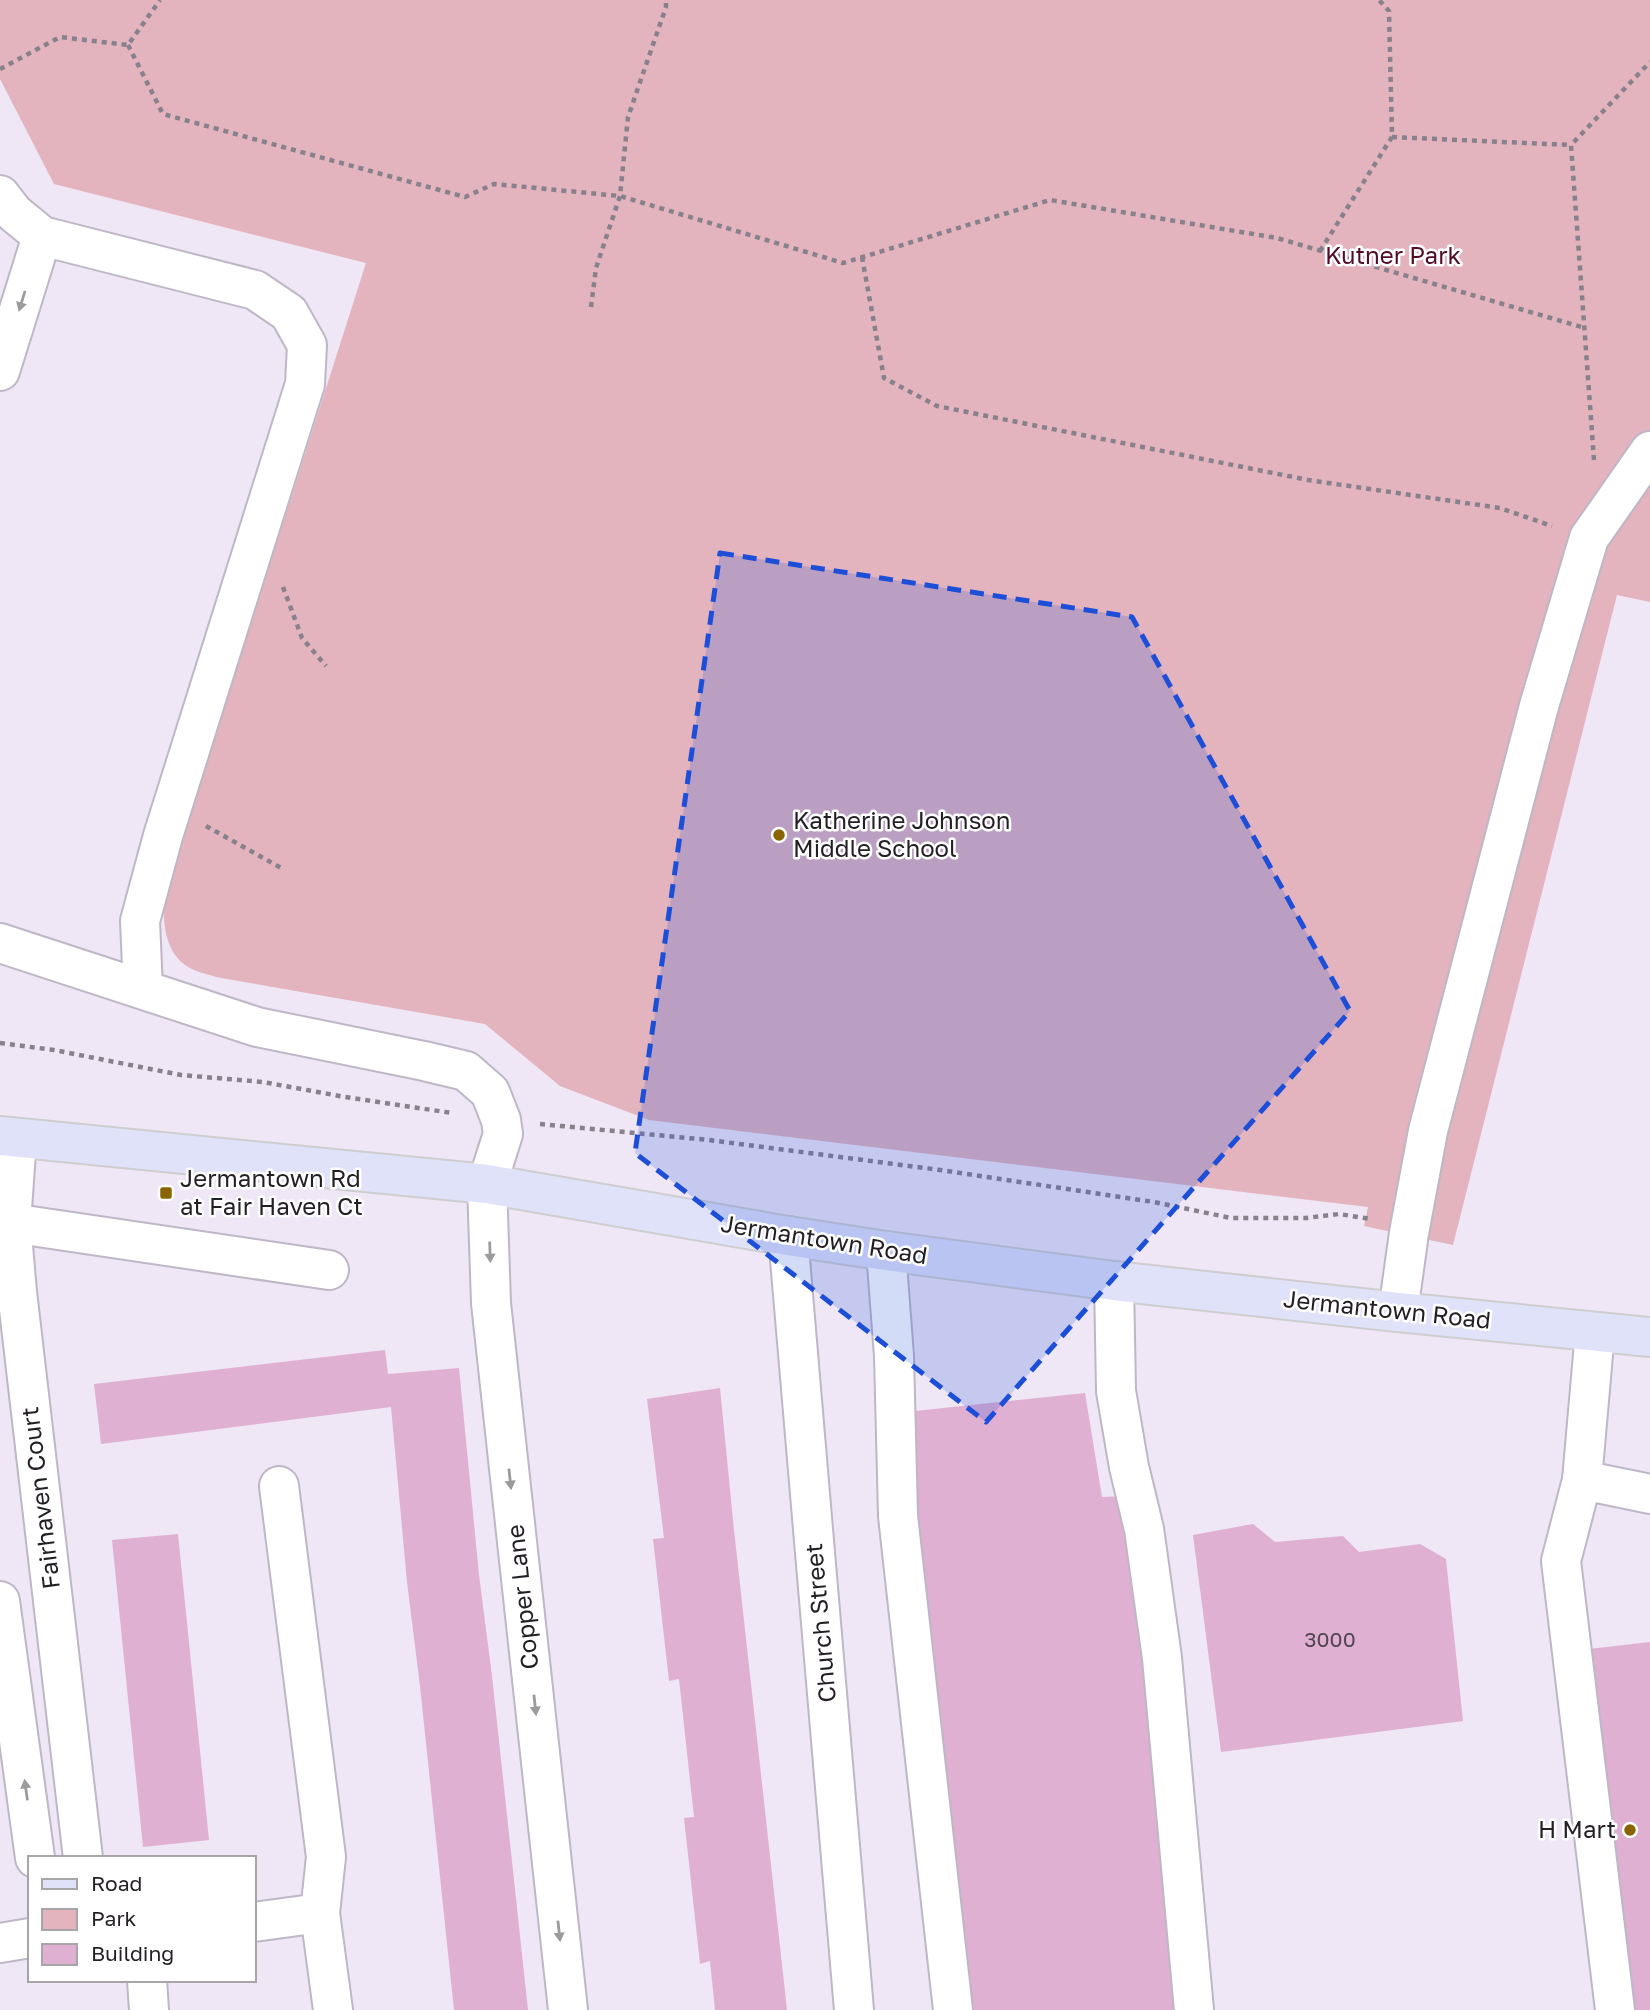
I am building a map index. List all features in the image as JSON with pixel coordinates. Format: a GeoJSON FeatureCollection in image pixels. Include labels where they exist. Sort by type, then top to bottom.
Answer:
{"type":"FeatureCollection","features":[{"type":"Feature","properties":{"kind":"main road","name":"Jermantown Road"},"geometry":{"type":"LineString","coordinates":[[8,1137],[487,1184],[788,1236],[1114,1281],[1650,1337]]}},
{"type":"Feature","properties":{"kind":"street"},"geometry":{"type":"LineString","coordinates":[[0,195],[14,213],[43,236],[255,290],[289,313],[307,345],[305,384],[163,836],[140,921],[143,989]]}},
{"type":"Feature","properties":{"kind":"street"},"geometry":{"type":"LineString","coordinates":[[0,371],[43,236]]}},
{"type":"Feature","properties":{"kind":"street"},"geometry":{"type":"LineString","coordinates":[[1398,1312],[1428,1130],[1539,706],[1594,531],[1650,451]]}},
{"type":"Feature","properties":{"kind":"street"},"geometry":{"type":"LineString","coordinates":[[0,943],[257,1027],[466,1071],[490,1092],[501,1120]]}},
{"type":"Feature","properties":{"kind":"street","name":"Copper Lane"},"geometry":{"type":"LineString","coordinates":[[501,1120],[503,1134],[487,1184],[491,1303],[568,2010]]}},
{"type":"Feature","properties":{"kind":"street","name":"Fairhaven Court"},"geometry":{"type":"LineString","coordinates":[[8,1137],[17,1292],[83,1856]]}},
{"type":"Feature","properties":{"kind":"street"},"geometry":{"type":"LineString","coordinates":[[11,1223],[328,1270]]}},
{"type":"Feature","properties":{"kind":"street","name":"Church Street"},"geometry":{"type":"LineString","coordinates":[[788,1236],[854,2010]]}},
{"type":"Feature","properties":{"kind":"street"},"geometry":{"type":"LineString","coordinates":[[886,1251],[894,1356],[898,1516],[953,2010]]}},
{"type":"Feature","properties":{"kind":"street"},"geometry":{"type":"LineString","coordinates":[[1114,1281],[1116,1391],[1129,1467],[1144,1529],[1162,1658],[1194,2010]]}},
{"type":"Feature","properties":{"kind":"street"},"geometry":{"type":"LineString","coordinates":[[1595,1332],[1582,1480],[1561,1561],[1615,2010]]}},
{"type":"Feature","properties":{"kind":"street"},"geometry":{"type":"LineString","coordinates":[[1582,1480],[1650,1494]]}},
{"type":"Feature","properties":{"kind":"street"},"geometry":{"type":"LineString","coordinates":[[279,1486],[326,1857],[320,1913],[333,2010]]}},
{"type":"Feature","properties":{"kind":"street"},"geometry":{"type":"LineString","coordinates":[[0,1601],[35,1856]]}},
{"type":"Feature","properties":{"kind":"street"},"geometry":{"type":"LineString","coordinates":[[256,1922],[320,1913]]}},
{"type":"Feature","properties":{"kind":"street"},"geometry":{"type":"LineString","coordinates":[[0,1943],[28,1938]]}},
{"type":"Feature","properties":{"kind":"street"},"geometry":{"type":"LineString","coordinates":[[147,1982],[149,2010]]}},
{"type":"Feature","properties":{"kind":"path"},"geometry":{"type":"LineString","coordinates":[[128,45],[160,0]]}},
{"type":"Feature","properties":{"kind":"path"},"geometry":{"type":"LineString","coordinates":[[591,307],[596,268],[620,196],[628,117],[666,7],[666,0]]}},
{"type":"Feature","properties":{"kind":"path"},"geometry":{"type":"LineString","coordinates":[[1320,251],[1392,137],[1389,11],[1380,0]]}},
{"type":"Feature","properties":{"kind":"path"},"geometry":{"type":"LineString","coordinates":[[0,69],[60,37],[128,45]]}},
{"type":"Feature","properties":{"kind":"path"},"geometry":{"type":"LineString","coordinates":[[128,45],[163,114],[465,197],[494,184],[620,196],[843,263],[1050,200],[1277,238],[1585,328]]}},
{"type":"Feature","properties":{"kind":"path"},"geometry":{"type":"LineString","coordinates":[[862,257],[884,378],[937,406],[1308,480],[1500,508],[1594,531],[1585,328],[1571,145],[1650,62]]}},
{"type":"Feature","properties":{"kind":"path"},"geometry":{"type":"LineString","coordinates":[[1392,137],[1571,145]]}},
{"type":"Feature","properties":{"kind":"path"},"geometry":{"type":"LineString","coordinates":[[201,822],[283,869]]}},
{"type":"Feature","properties":{"kind":"path"},"geometry":{"type":"LineString","coordinates":[[0,1043],[54,1050],[181,1075],[263,1082],[501,1120],[709,1140],[940,1170],[1154,1202],[1231,1217],[1306,1219],[1339,1214],[1374,1220]]}},
{"type":"Feature","properties":{"kind":"highlighted area"},"geometry":{"type":"Polygon","coordinates":[[[720,553],[1132,617],[1350,1011],[986,1422],[635,1153],[720,553]]]}},
{"type":"Feature","properties":{"kind":"green space","name":"Katherine Johnson Middle School"},"geometry":{"type":"Polygon","coordinates":[[[0,0],[1650,0],[1650,602],[1617,595],[1453,1245],[1364,1226],[1368,1207],[649,1120],[560,1086],[485,1024],[216,977],[185,965],[178,959],[169,943],[163,899],[366,263],[54,184],[0,79],[0,0]]]}},
{"type":"Feature","properties":{"kind":"building"},"geometry":{"type":"Polygon","coordinates":[[[385,1350],[388,1374],[459,1368],[479,1575],[528,2010],[454,2010],[407,1582],[391,1407],[101,1444],[94,1384],[385,1350]]]}},
{"type":"Feature","properties":{"kind":"building"},"geometry":{"type":"Polygon","coordinates":[[[720,1388],[787,2010],[715,2010],[710,1961],[700,1964],[684,1818],[694,1817],[679,1679],[669,1681],[653,1539],[664,1538],[647,1399],[720,1388]]]}},
{"type":"Feature","properties":{"kind":"building"},"geometry":{"type":"Polygon","coordinates":[[[1085,1393],[1102,1497],[1128,1496],[1181,2010],[971,2010],[906,1412],[1085,1393]]]}},
{"type":"Feature","properties":{"kind":"building"},"geometry":{"type":"Polygon","coordinates":[[[1253,1524],[1275,1542],[1343,1536],[1359,1552],[1420,1544],[1446,1559],[1463,1721],[1221,1752],[1193,1535],[1253,1524]]]}},
{"type":"Feature","properties":{"kind":"building"},"geometry":{"type":"Polygon","coordinates":[[[178,1534],[209,1840],[143,1847],[112,1540],[178,1534]]]}},
{"type":"Feature","properties":{"kind":"building","name":"H Mart"},"geometry":{"type":"Polygon","coordinates":[[[1650,1642],[1650,2010],[1630,2010],[1589,1649],[1650,1642]]]}},
{"type":"Feature","properties":{"kind":"place","name":"Katherine Johnson Middle School"},"geometry":{"type":"Point","coordinates":[779,835]}},
{"type":"Feature","properties":{"kind":"place","name":"Jermantown Rd at Fair Haven Ct"},"geometry":{"type":"Point","coordinates":[166,1193]}},
{"type":"Feature","properties":{"kind":"place","name":"H Mart"},"geometry":{"type":"Point","coordinates":[1630,1830]}},
{"type":"Feature","properties":{"kind":"park label","name":"Kutner Park"},"geometry":{"type":"Point","coordinates":[1393,256]}}]}
